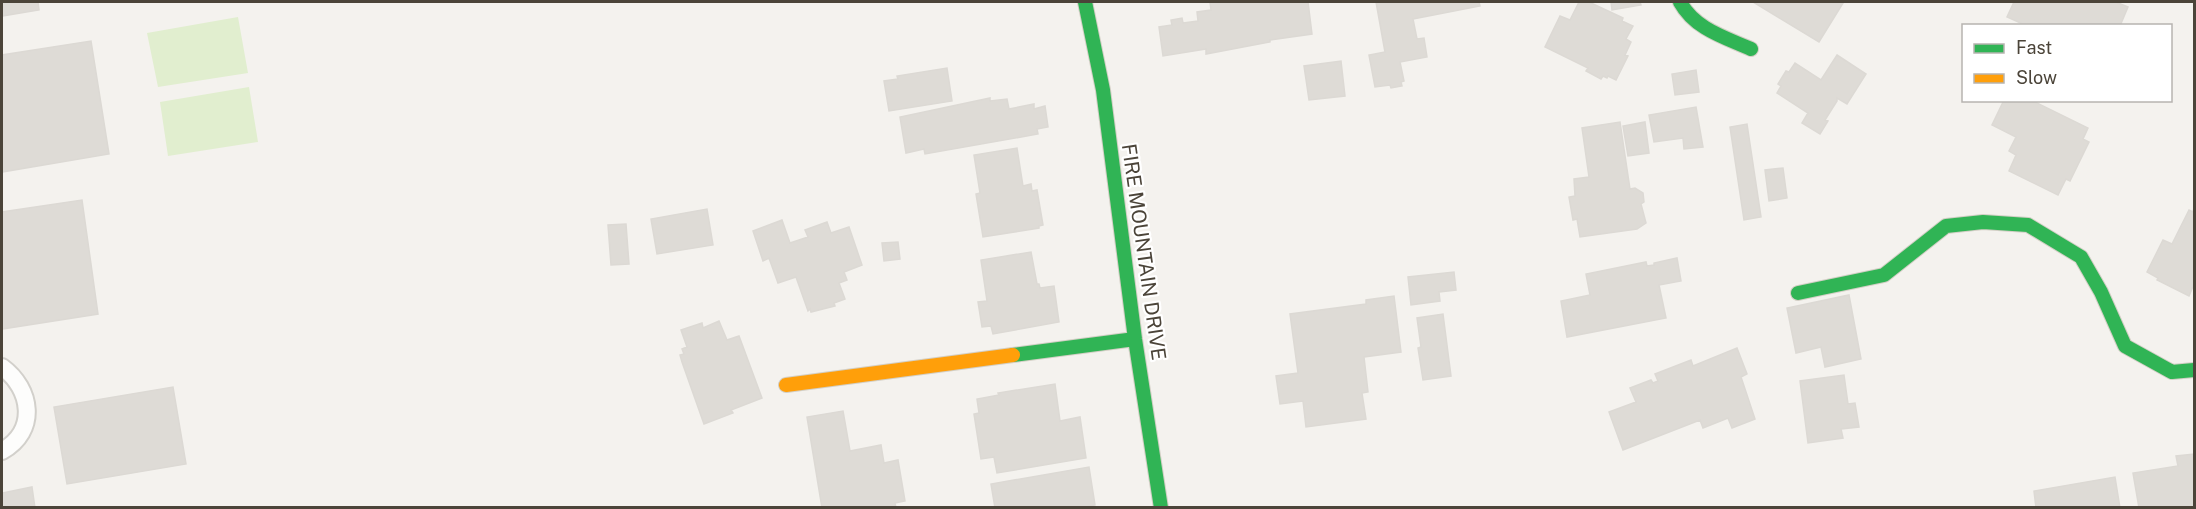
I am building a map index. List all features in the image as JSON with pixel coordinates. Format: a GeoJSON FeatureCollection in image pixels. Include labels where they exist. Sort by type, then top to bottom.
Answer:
{"type":"FeatureCollection","features":[{"type":"Feature","properties":{"kind":"street","name":"FIRE MOUNTAIN DRIVE"},"geometry":{"type":"LineString","coordinates":[[1085,2],[1103,90],[1161,507]]}},
{"type":"Feature","properties":{"kind":"street"},"geometry":{"type":"LineString","coordinates":[[1680,2],[1684,11],[1696,22],[1751,49]]}},
{"type":"Feature","properties":{"kind":"street"},"geometry":{"type":"LineString","coordinates":[[1798,293],[1884,275],[1946,226],[1983,222],[2028,225],[2080,257],[2101,292],[2125,346],[2172,372],[2194,370]]}},
{"type":"Feature","properties":{"kind":"street"},"geometry":{"type":"LineString","coordinates":[[786,385],[1136,339]]}},
{"type":"Feature","properties":{"kind":"lane"},"geometry":{"type":"LineString","coordinates":[[2,366],[14,375],[23,389],[27,405],[26,421],[19,436],[2,451]]}},
{"type":"Feature","properties":{"kind":"green space"},"geometry":{"type":"Polygon","coordinates":[[[238,17],[248,73],[158,87],[147,33],[238,17]]]}},
{"type":"Feature","properties":{"kind":"green space"},"geometry":{"type":"Polygon","coordinates":[[[249,87],[258,142],[168,156],[160,102],[249,87]]]}},
{"type":"Feature","properties":{"kind":"building"},"geometry":{"type":"Polygon","coordinates":[[[2,2],[38,2],[39,10],[2,16],[2,2]]]}},
{"type":"Feature","properties":{"kind":"building"},"geometry":{"type":"Polygon","coordinates":[[[1210,2],[1308,2],[1312,34],[1270,40],[1270,42],[1206,54],[1206,49],[1163,56],[1159,27],[1172,25],[1171,20],[1182,18],[1183,23],[1198,21],[1197,12],[1211,10],[1210,2]]]}},
{"type":"Feature","properties":{"kind":"building"},"geometry":{"type":"Polygon","coordinates":[[[1376,2],[1479,2],[1480,6],[1413,19],[1417,39],[1424,38],[1427,57],[1400,62],[1404,81],[1401,82],[1402,86],[1391,88],[1390,85],[1375,87],[1369,55],[1385,52],[1376,2]]]}},
{"type":"Feature","properties":{"kind":"building"},"geometry":{"type":"Polygon","coordinates":[[[1579,2],[1589,2],[1623,18],[1622,21],[1633,26],[1626,39],[1631,42],[1625,55],[1628,56],[1616,80],[1608,76],[1607,78],[1603,76],[1601,79],[1586,71],[1588,68],[1545,47],[1560,16],[1570,20],[1579,2]]]}},
{"type":"Feature","properties":{"kind":"building"},"geometry":{"type":"Polygon","coordinates":[[[1611,2],[1640,2],[1641,5],[1612,10],[1611,2]]]}},
{"type":"Feature","properties":{"kind":"building"},"geometry":{"type":"Polygon","coordinates":[[[1753,2],[1842,2],[1843,3],[1819,42],[1753,2]]]}},
{"type":"Feature","properties":{"kind":"building"},"geometry":{"type":"Polygon","coordinates":[[[2014,2],[2119,2],[2128,7],[2121,24],[2023,24],[2007,17],[2014,2]]]}},
{"type":"Feature","properties":{"kind":"building"},"geometry":{"type":"Polygon","coordinates":[[[91,41],[109,154],[2,172],[2,55],[91,41]]]}},
{"type":"Feature","properties":{"kind":"building"},"geometry":{"type":"Polygon","coordinates":[[[1837,55],[1866,74],[1847,104],[1837,98],[1820,134],[1802,123],[1808,113],[1777,93],[1781,86],[1778,84],[1786,71],[1789,72],[1795,63],[1821,80],[1837,55]]]}},
{"type":"Feature","properties":{"kind":"building"},"geometry":{"type":"Polygon","coordinates":[[[1341,61],[1345,96],[1309,100],[1304,66],[1341,61]]]}},
{"type":"Feature","properties":{"kind":"building"},"geometry":{"type":"Polygon","coordinates":[[[947,68],[952,101],[889,111],[884,81],[898,79],[897,76],[947,68]]]}},
{"type":"Feature","properties":{"kind":"building"},"geometry":{"type":"Polygon","coordinates":[[[1696,70],[1699,92],[1675,95],[1672,74],[1696,70]]]}},
{"type":"Feature","properties":{"kind":"building"},"geometry":{"type":"Polygon","coordinates":[[[990,98],[990,101],[1007,99],[1009,109],[1034,104],[1034,109],[1045,106],[1048,127],[1037,129],[1038,134],[925,154],[924,149],[906,153],[900,117],[990,98]]]}},
{"type":"Feature","properties":{"kind":"building"},"geometry":{"type":"Polygon","coordinates":[[[2003,102],[2035,102],[2088,128],[2083,139],[2089,142],[2070,181],[2066,179],[2058,195],[2009,171],[2016,155],[2009,151],[2016,137],[1992,125],[2003,102]]]}},
{"type":"Feature","properties":{"kind":"building"},"geometry":{"type":"Polygon","coordinates":[[[1696,107],[1703,147],[1684,149],[1683,138],[1654,142],[1649,115],[1696,107]]]}},
{"type":"Feature","properties":{"kind":"building"},"geometry":{"type":"Polygon","coordinates":[[[1620,122],[1630,189],[1635,188],[1643,193],[1644,202],[1641,204],[1646,223],[1637,229],[1580,237],[1577,219],[1573,220],[1569,197],[1575,196],[1574,179],[1589,177],[1582,128],[1620,122]]]}},
{"type":"Feature","properties":{"kind":"building"},"geometry":{"type":"Polygon","coordinates":[[[1645,122],[1649,153],[1628,156],[1623,126],[1645,122]]]}},
{"type":"Feature","properties":{"kind":"building"},"geometry":{"type":"Polygon","coordinates":[[[1747,124],[1761,217],[1744,220],[1730,127],[1747,124]]]}},
{"type":"Feature","properties":{"kind":"building"},"geometry":{"type":"Polygon","coordinates":[[[1017,148],[1023,186],[1031,184],[1032,191],[1037,190],[1043,225],[1039,228],[983,237],[976,194],[980,193],[974,155],[1017,148]]]}},
{"type":"Feature","properties":{"kind":"building"},"geometry":{"type":"Polygon","coordinates":[[[1783,168],[1787,198],[1769,201],[1765,170],[1783,168]]]}},
{"type":"Feature","properties":{"kind":"building"},"geometry":{"type":"Polygon","coordinates":[[[82,200],[98,314],[2,329],[2,212],[82,200]]]}},
{"type":"Feature","properties":{"kind":"building"},"geometry":{"type":"Polygon","coordinates":[[[2194,208],[2194,284],[2189,296],[2157,280],[2158,278],[2147,272],[2163,240],[2172,244],[2189,210],[2193,212],[2194,208]]]}},
{"type":"Feature","properties":{"kind":"building"},"geometry":{"type":"Polygon","coordinates":[[[707,209],[713,245],[657,254],[651,219],[707,209]]]}},
{"type":"Feature","properties":{"kind":"building"},"geometry":{"type":"Polygon","coordinates":[[[782,220],[790,243],[808,237],[805,230],[827,222],[831,233],[849,227],[862,265],[844,272],[847,280],[839,283],[845,299],[834,303],[835,306],[811,312],[810,309],[808,311],[796,277],[778,283],[769,258],[763,261],[753,231],[782,220]]]}},
{"type":"Feature","properties":{"kind":"building"},"geometry":{"type":"Polygon","coordinates":[[[626,224],[629,264],[611,265],[608,225],[626,224]]]}},
{"type":"Feature","properties":{"kind":"building"},"geometry":{"type":"Polygon","coordinates":[[[898,242],[900,259],[884,261],[882,243],[898,242]]]}},
{"type":"Feature","properties":{"kind":"building"},"geometry":{"type":"Polygon","coordinates":[[[1031,252],[1037,284],[1040,288],[1054,286],[1059,322],[993,334],[991,326],[982,327],[978,302],[987,301],[981,260],[1031,252]]]}},
{"type":"Feature","properties":{"kind":"building"},"geometry":{"type":"Polygon","coordinates":[[[1677,258],[1681,281],[1659,285],[1666,318],[1567,337],[1561,301],[1590,295],[1586,274],[1646,262],[1647,266],[1654,265],[1654,263],[1677,258]]]}},
{"type":"Feature","properties":{"kind":"building"},"geometry":{"type":"Polygon","coordinates":[[[1454,272],[1456,290],[1439,292],[1440,301],[1411,305],[1408,277],[1454,272]]]}},
{"type":"Feature","properties":{"kind":"building"},"geometry":{"type":"Polygon","coordinates":[[[1849,295],[1861,359],[1825,367],[1821,347],[1796,353],[1787,308],[1849,295]]]}},
{"type":"Feature","properties":{"kind":"building"},"geometry":{"type":"Polygon","coordinates":[[[1394,296],[1401,352],[1364,357],[1368,392],[1362,393],[1366,419],[1306,427],[1303,401],[1280,404],[1276,376],[1298,373],[1290,314],[1366,304],[1366,300],[1394,296]]]}},
{"type":"Feature","properties":{"kind":"building"},"geometry":{"type":"Polygon","coordinates":[[[1443,314],[1451,376],[1423,380],[1418,348],[1421,347],[1417,318],[1443,314]]]}},
{"type":"Feature","properties":{"kind":"building"},"geometry":{"type":"Polygon","coordinates":[[[719,321],[727,340],[739,336],[762,398],[731,410],[733,413],[704,424],[680,355],[684,354],[682,349],[687,347],[681,330],[702,323],[703,328],[719,321]]]}},
{"type":"Feature","properties":{"kind":"building"},"geometry":{"type":"Polygon","coordinates":[[[1737,348],[1747,374],[1741,377],[1755,419],[1732,428],[1728,418],[1703,428],[1700,420],[1623,450],[1609,412],[1636,402],[1630,388],[1651,380],[1653,383],[1658,381],[1655,374],[1691,360],[1693,366],[1737,348]]]}},
{"type":"Feature","properties":{"kind":"building"},"geometry":{"type":"Polygon","coordinates":[[[1844,375],[1848,404],[1855,403],[1859,427],[1841,429],[1843,438],[1808,443],[1800,381],[1844,375]]]}},
{"type":"Feature","properties":{"kind":"building"},"geometry":{"type":"Polygon","coordinates":[[[1055,384],[1060,421],[1080,417],[1086,458],[997,473],[994,457],[981,459],[974,414],[979,413],[977,399],[999,395],[998,393],[1055,384]]]}},
{"type":"Feature","properties":{"kind":"building"},"geometry":{"type":"Polygon","coordinates":[[[173,387],[186,464],[67,484],[54,407],[173,387]]]}},
{"type":"Feature","properties":{"kind":"building"},"geometry":{"type":"Polygon","coordinates":[[[843,411],[850,451],[881,445],[884,463],[898,460],[905,501],[895,503],[896,508],[822,508],[807,417],[843,411]]]}},
{"type":"Feature","properties":{"kind":"building"},"geometry":{"type":"Polygon","coordinates":[[[2194,454],[2194,508],[2139,508],[2133,473],[2178,466],[2176,456],[2194,454]]]}},
{"type":"Feature","properties":{"kind":"building"},"geometry":{"type":"Polygon","coordinates":[[[1089,467],[1095,505],[1082,508],[995,508],[991,484],[1089,467]]]}},
{"type":"Feature","properties":{"kind":"building"},"geometry":{"type":"Polygon","coordinates":[[[2115,477],[2120,508],[2036,508],[2034,491],[2115,477]]]}},
{"type":"Feature","properties":{"kind":"building"},"geometry":{"type":"Polygon","coordinates":[[[32,487],[35,508],[2,508],[2,493],[32,487]]]}},
{"type":"Feature","properties":{"kind":"traffic: fast"},"geometry":{"type":"LineString","coordinates":[[1085,2],[1103,90],[1135,339],[1161,508]]}},
{"type":"Feature","properties":{"kind":"traffic: fast"},"geometry":{"type":"LineString","coordinates":[[1680,2],[1702,26],[1751,49]]}},
{"type":"Feature","properties":{"kind":"traffic: fast"},"geometry":{"type":"LineString","coordinates":[[1798,293],[1884,275],[1946,226],[1983,222],[2028,225],[2081,257],[2101,292],[2125,346],[2172,372],[2194,370]]}},
{"type":"Feature","properties":{"kind":"traffic: fast"},"geometry":{"type":"LineString","coordinates":[[1013,355],[1135,339]]}},
{"type":"Feature","properties":{"kind":"traffic: slow"},"geometry":{"type":"LineString","coordinates":[[786,385],[1013,355]]}}]}
